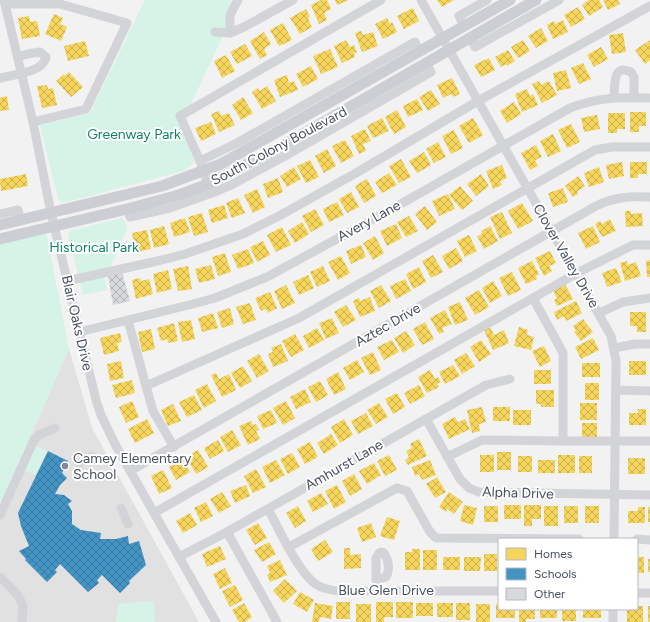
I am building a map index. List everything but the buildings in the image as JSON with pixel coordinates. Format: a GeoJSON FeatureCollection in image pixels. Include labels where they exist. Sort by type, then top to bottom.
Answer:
{"type":"FeatureCollection","features":[{"type":"Feature","properties":{"kind":"main road","name":"South Colony Boulevard"},"geometry":{"type":"LineString","coordinates":[[0,225],[51,214],[162,186],[202,166],[221,164],[510,0]]}},
{"type":"Feature","properties":{"kind":"main road","name":"South Colony Boulevard"},"geometry":{"type":"LineString","coordinates":[[0,239],[179,195],[210,189],[426,64],[449,49],[536,0]]}},
{"type":"Feature","properties":{"kind":"street"},"geometry":{"type":"LineString","coordinates":[[230,33],[230,15],[238,0]]}},
{"type":"Feature","properties":{"kind":"street"},"geometry":{"type":"LineString","coordinates":[[215,32],[230,33],[293,0]]}},
{"type":"Feature","properties":{"kind":"street"},"geometry":{"type":"LineString","coordinates":[[210,189],[202,166],[180,116],[381,0]]}},
{"type":"Feature","properties":{"kind":"street","name":"Clover Valley Drive"},"geometry":{"type":"LineString","coordinates":[[421,0],[611,336],[616,361],[614,538]]}},
{"type":"Feature","properties":{"kind":"street"},"geometry":{"type":"LineString","coordinates":[[464,26],[458,16],[487,0]]}},
{"type":"Feature","properties":{"kind":"street"},"geometry":{"type":"LineString","coordinates":[[470,37],[475,48],[559,0]]}},
{"type":"Feature","properties":{"kind":"street"},"geometry":{"type":"LineString","coordinates":[[4,2],[60,4],[127,23],[86,109],[33,122]]}},
{"type":"Feature","properties":{"kind":"street","name":"Blair Oaks Drive"},"geometry":{"type":"LineString","coordinates":[[4,2],[33,122],[51,214],[79,332],[101,415],[130,471],[216,622]]}},
{"type":"Feature","properties":{"kind":"street"},"geometry":{"type":"LineString","coordinates":[[67,281],[177,256],[243,234],[349,177],[478,101],[650,7]]}},
{"type":"Feature","properties":{"kind":"street"},"geometry":{"type":"LineString","coordinates":[[0,78],[22,74],[42,66],[46,62],[46,58],[40,52],[18,57]]}},
{"type":"Feature","properties":{"kind":"street"},"geometry":{"type":"LineString","coordinates":[[614,98],[615,77],[619,72],[624,70],[630,72],[634,77],[634,98]]}},
{"type":"Feature","properties":{"kind":"street","name":"Avery Lane"},"geometry":{"type":"LineString","coordinates":[[79,332],[215,298],[267,278],[570,108],[599,99],[650,98]]}},
{"type":"Feature","properties":{"kind":"street"},"geometry":{"type":"LineString","coordinates":[[146,386],[299,318],[595,150],[612,147],[650,147]]}},
{"type":"Feature","properties":{"kind":"street","name":"Aztec Drive"},"geometry":{"type":"LineString","coordinates":[[130,471],[607,200],[626,197],[650,197]]}},
{"type":"Feature","properties":{"kind":"street"},"geometry":{"type":"LineString","coordinates":[[0,214],[18,210],[20,220]]}},
{"type":"Feature","properties":{"kind":"street"},"geometry":{"type":"LineString","coordinates":[[154,513],[577,274],[633,245],[650,245]]}},
{"type":"Feature","properties":{"kind":"street"},"geometry":{"type":"LineString","coordinates":[[533,298],[563,352],[563,441]]}},
{"type":"Feature","properties":{"kind":"street"},"geometry":{"type":"LineString","coordinates":[[599,313],[623,302],[650,298]]}},
{"type":"Feature","properties":{"kind":"street"},"geometry":{"type":"LineString","coordinates":[[128,320],[153,411],[174,446]]}},
{"type":"Feature","properties":{"kind":"street"},"geometry":{"type":"LineString","coordinates":[[614,348],[635,344],[650,344]]}},
{"type":"Feature","properties":{"kind":"street","name":"Amhurst Lane"},"geometry":{"type":"LineString","coordinates":[[179,557],[227,532],[486,385],[510,379]]}},
{"type":"Feature","properties":{"kind":"street"},"geometry":{"type":"LineString","coordinates":[[616,390],[650,391]]}},
{"type":"Feature","properties":{"kind":"street","name":"Alpha Drive"},"geometry":{"type":"LineString","coordinates":[[426,419],[464,484],[479,492],[650,495]]}},
{"type":"Feature","properties":{"kind":"street"},"geometry":{"type":"LineString","coordinates":[[0,514],[34,440],[39,435],[55,428]]}},
{"type":"Feature","properties":{"kind":"street"},"geometry":{"type":"LineString","coordinates":[[447,457],[482,440],[650,441]]}},
{"type":"Feature","properties":{"kind":"street"},"geometry":{"type":"LineString","coordinates":[[79,463],[92,456]]}},
{"type":"Feature","properties":{"kind":"street"},"geometry":{"type":"LineString","coordinates":[[289,547],[397,488],[407,491],[430,532],[436,538],[498,538]]}},
{"type":"Feature","properties":{"kind":"street"},"geometry":{"type":"LineString","coordinates":[[121,508],[128,524]]}},
{"type":"Feature","properties":{"kind":"street","name":"Blue Glen Drive"},"geometry":{"type":"LineString","coordinates":[[268,509],[302,571],[316,585],[338,590],[498,591]]}},
{"type":"Feature","properties":{"kind":"street"},"geometry":{"type":"LineString","coordinates":[[227,532],[277,622]]}},
{"type":"Feature","properties":{"kind":"street"},"geometry":{"type":"LineString","coordinates":[[638,539],[650,540]]}},
{"type":"Feature","properties":{"kind":"street"},"geometry":{"type":"LineString","coordinates":[[0,577],[17,594],[23,605],[22,622]]}},
{"type":"Feature","properties":{"kind":"street"},"geometry":{"type":"LineString","coordinates":[[376,580],[376,590]]}},
{"type":"Feature","properties":{"kind":"street"},"geometry":{"type":"LineString","coordinates":[[638,593],[650,593]]}},
{"type":"Feature","properties":{"kind":"street"},"geometry":{"type":"LineString","coordinates":[[613,610],[613,622]]}},
{"type":"Feature","properties":{"kind":"shaded area","name":"Camey Elementary School"},"geometry":{"type":"Polygon","coordinates":[[[69,349],[92,428],[199,622],[0,622],[0,505],[69,349]]]}},
{"type":"Feature","properties":{"kind":"green space","name":"Greenway Park"},"geometry":{"type":"Polygon","coordinates":[[[145,0],[240,0],[189,108],[178,115],[195,160],[183,171],[63,203],[58,199],[40,125],[90,113],[145,0]]]}},
{"type":"Feature","properties":{"kind":"green space","name":"Historical Park"},"geometry":{"type":"Polygon","coordinates":[[[122,218],[125,222],[127,230],[109,270],[103,272],[107,290],[83,295],[68,234],[70,231],[122,218]]]}},
{"type":"Feature","properties":{"kind":"green space"},"geometry":{"type":"Polygon","coordinates":[[[46,231],[69,349],[0,505],[0,244],[46,231]]]}},
{"type":"Feature","properties":{"kind":"green space"},"geometry":{"type":"Polygon","coordinates":[[[35,446],[48,451],[36,475],[24,470],[35,446]]]}},
{"type":"Feature","properties":{"kind":"green space"},"geometry":{"type":"Polygon","coordinates":[[[153,601],[155,622],[116,622],[118,604],[153,601]]]}},
{"type":"Feature","properties":{"kind":"place","name":"Camey Elementary School"},"geometry":{"type":"Point","coordinates":[65,466]}}]}
